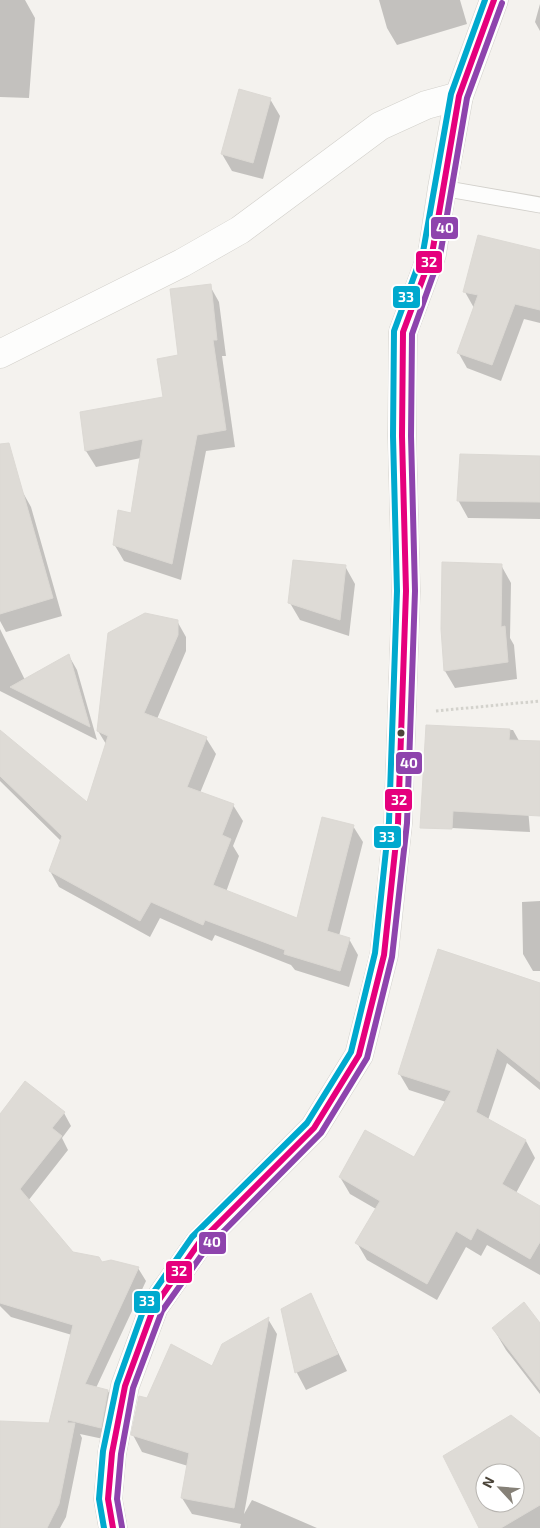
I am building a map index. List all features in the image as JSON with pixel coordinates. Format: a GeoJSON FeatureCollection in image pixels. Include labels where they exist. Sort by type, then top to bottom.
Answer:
{"type":"FeatureCollection","features":[{"type":"Feature","properties":{"kind":"street"},"geometry":{"type":"LineString","coordinates":[[113,1528],[108,1499],[112,1453],[125,1386],[154,1307],[199,1243],[314,1128],[359,1055],[384,955],[398,823],[406,591],[402,436],[403,332],[432,254],[459,96],[494,0]]}},
{"type":"Feature","properties":{"kind":"street"},"geometry":{"type":"LineString","coordinates":[[0,354],[182,263],[240,230],[380,126],[426,105],[459,96]]}},
{"type":"Feature","properties":{"kind":"lane"},"geometry":{"type":"LineString","coordinates":[[442,188],[540,205]]}},
{"type":"Feature","properties":{"kind":"path"},"geometry":{"type":"LineString","coordinates":[[402,714],[540,701]]}},
{"type":"Feature","properties":{"kind":"building"},"geometry":{"type":"Polygon","coordinates":[[[239,89],[271,98],[253,163],[221,154],[239,89]]]}},
{"type":"Feature","properties":{"kind":"building"},"geometry":{"type":"Polygon","coordinates":[[[478,235],[540,250],[540,310],[515,304],[492,365],[457,353],[478,295],[463,292],[478,235]]]}},
{"type":"Feature","properties":{"kind":"building"},"geometry":{"type":"Polygon","coordinates":[[[211,284],[217,340],[213,340],[226,430],[197,435],[172,564],[113,545],[118,510],[131,513],[143,439],[85,451],[80,412],[163,397],[157,359],[178,355],[170,289],[211,284]]]}},
{"type":"Feature","properties":{"kind":"building"},"geometry":{"type":"Polygon","coordinates":[[[9,443],[53,598],[0,614],[0,444],[9,443]]]}},
{"type":"Feature","properties":{"kind":"building"},"geometry":{"type":"Polygon","coordinates":[[[460,454],[540,456],[540,502],[457,501],[460,454]]]}},
{"type":"Feature","properties":{"kind":"building"},"geometry":{"type":"Polygon","coordinates":[[[293,560],[346,565],[340,620],[288,603],[293,560]]]}},
{"type":"Feature","properties":{"kind":"building"},"geometry":{"type":"Polygon","coordinates":[[[442,562],[502,564],[501,627],[505,626],[508,662],[444,671],[441,629],[442,562]]]}},
{"type":"Feature","properties":{"kind":"building"},"geometry":{"type":"Polygon","coordinates":[[[145,613],[178,620],[178,635],[144,713],[207,737],[187,787],[234,804],[222,835],[231,839],[213,885],[297,918],[322,817],[354,825],[327,931],[350,938],[340,971],[284,954],[285,950],[205,920],[203,925],[151,902],[140,921],[49,871],[62,836],[0,776],[0,730],[87,802],[108,736],[97,731],[108,633],[145,613]]]}},
{"type":"Feature","properties":{"kind":"building"},"geometry":{"type":"Polygon","coordinates":[[[69,654],[90,727],[10,687],[69,654]]]}},
{"type":"Feature","properties":{"kind":"building"},"geometry":{"type":"Polygon","coordinates":[[[426,725],[510,729],[509,740],[540,741],[540,816],[453,811],[452,829],[420,828],[426,725]]]}},
{"type":"Feature","properties":{"kind":"building"},"geometry":{"type":"Polygon","coordinates":[[[438,949],[540,983],[540,1082],[497,1048],[476,1112],[526,1140],[502,1184],[540,1206],[540,1242],[530,1259],[477,1228],[471,1240],[456,1231],[427,1284],[355,1243],[380,1201],[339,1177],[365,1130],[414,1157],[451,1091],[398,1074],[438,949]]]}},
{"type":"Feature","properties":{"kind":"building"},"geometry":{"type":"Polygon","coordinates":[[[25,1081],[65,1112],[52,1128],[62,1136],[20,1189],[73,1252],[99,1257],[102,1262],[111,1260],[139,1267],[85,1384],[108,1390],[101,1428],[68,1420],[67,1423],[75,1423],[59,1504],[47,1528],[0,1528],[0,1421],[49,1423],[73,1325],[0,1303],[0,1114],[25,1081]]]}},
{"type":"Feature","properties":{"kind":"building"},"geometry":{"type":"Polygon","coordinates":[[[311,1293],[338,1354],[295,1373],[281,1309],[311,1293]]]}},
{"type":"Feature","properties":{"kind":"building"},"geometry":{"type":"Polygon","coordinates":[[[524,1302],[540,1323],[540,1390],[492,1328],[524,1302]]]}},
{"type":"Feature","properties":{"kind":"building"},"geometry":{"type":"Polygon","coordinates":[[[269,1317],[234,1508],[181,1498],[189,1453],[131,1435],[139,1396],[147,1398],[171,1344],[212,1366],[222,1344],[269,1317]]]}},
{"type":"Feature","properties":{"kind":"building"},"geometry":{"type":"Polygon","coordinates":[[[511,1415],[540,1438],[540,1505],[501,1528],[479,1528],[443,1456],[511,1415]]]}},
{"type":"Feature","properties":{"kind":"transit line","name":"33"},"geometry":{"type":"LineString","coordinates":[[104,1528],[99,1499],[103,1451],[117,1384],[146,1303],[192,1237],[307,1123],[351,1052],[375,953],[389,822],[397,591],[393,436],[394,331],[423,252],[451,94],[485,0]]}},
{"type":"Feature","properties":{"kind":"transit line","name":"32"},"geometry":{"type":"LineString","coordinates":[[113,1528],[108,1499],[112,1453],[125,1386],[154,1307],[199,1243],[314,1128],[359,1055],[384,955],[398,823],[406,591],[402,436],[403,332],[432,254],[459,96],[494,0]]}},
{"type":"Feature","properties":{"kind":"transit line","name":"40"},"geometry":{"type":"LineString","coordinates":[[122,1527],[117,1499],[121,1454],[133,1388],[162,1311],[206,1249],[321,1133],[367,1058],[392,957],[407,823],[415,591],[411,436],[412,334],[440,256],[467,98],[502,3]]}}]}
